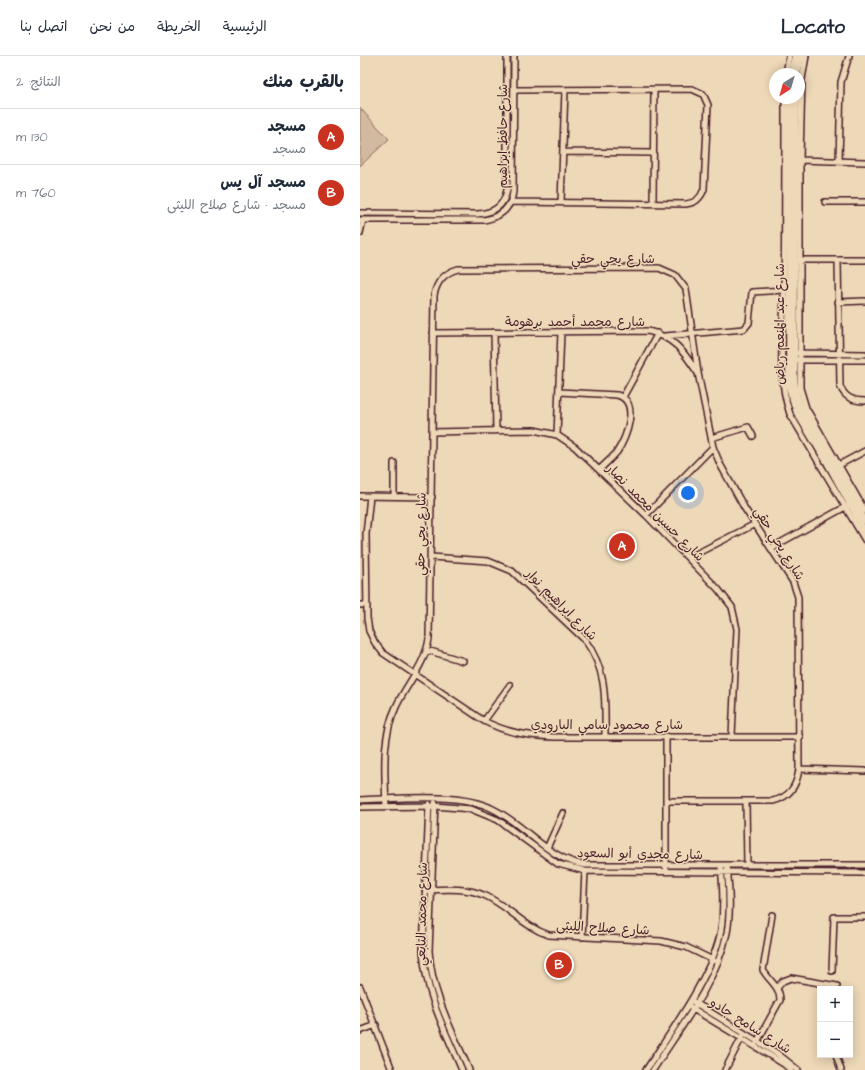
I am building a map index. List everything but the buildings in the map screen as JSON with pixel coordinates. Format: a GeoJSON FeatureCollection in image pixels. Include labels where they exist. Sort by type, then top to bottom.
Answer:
{"type":"FeatureCollection","features":[{"type":"Feature","properties":{"kind":"street","name":"شارع حافظ إبراهيم"},"geometry":{"type":"LineString","coordinates":[[360,213],[483,214],[494,210],[503,203],[507,190],[507,56]]}},
{"type":"Feature","properties":{"kind":"street","name":"شارع حافظ إبراهيم"},"geometry":{"type":"LineString","coordinates":[[362,220],[448,221],[491,219],[504,212],[511,202],[513,192],[514,56]]}},
{"type":"Feature","properties":{"kind":"street"},"geometry":{"type":"LineString","coordinates":[[787,68],[789,56]]}},
{"type":"Feature","properties":{"kind":"street"},"geometry":{"type":"LineString","coordinates":[[792,68],[795,56]]}},
{"type":"Feature","properties":{"kind":"street"},"geometry":{"type":"LineString","coordinates":[[798,68],[800,56]]}},
{"type":"Feature","properties":{"kind":"street"},"geometry":{"type":"LineString","coordinates":[[787,392],[782,360],[786,319],[784,290],[792,160],[806,56]]}},
{"type":"Feature","properties":{"kind":"street"},"geometry":{"type":"LineString","coordinates":[[839,161],[841,82],[849,56]]}},
{"type":"Feature","properties":{"kind":"street"},"geometry":{"type":"LineString","coordinates":[[511,202],[689,204],[695,202],[702,195],[704,189],[708,105],[703,94],[695,90],[514,90]]}},
{"type":"Feature","properties":{"kind":"street"},"geometry":{"type":"LineString","coordinates":[[562,202],[565,90]]}},
{"type":"Feature","properties":{"kind":"street"},"geometry":{"type":"LineString","coordinates":[[653,203],[654,90]]}},
{"type":"Feature","properties":{"kind":"street"},"geometry":{"type":"LineString","coordinates":[[786,104],[792,160],[799,260],[795,356],[800,388],[806,408],[865,511]]}},
{"type":"Feature","properties":{"kind":"street","name":"شارع عبد المنعم رياض"},"geometry":{"type":"LineString","coordinates":[[790,104],[795,356],[794,386],[800,408],[865,520]]}},
{"type":"Feature","properties":{"kind":"street","name":"شارع عبد المنعم رياض"},"geometry":{"type":"LineString","coordinates":[[796,104],[786,319],[795,356],[787,392],[797,413],[828,464],[848,506],[865,531]]}},
{"type":"Feature","properties":{"kind":"street"},"geometry":{"type":"LineString","coordinates":[[507,146],[514,146]]}},
{"type":"Feature","properties":{"kind":"street"},"geometry":{"type":"LineString","coordinates":[[563,152],[653,153]]}},
{"type":"Feature","properties":{"kind":"street"},"geometry":{"type":"LineString","coordinates":[[792,160],[865,162]]}},
{"type":"Feature","properties":{"kind":"street"},"geometry":{"type":"LineString","coordinates":[[826,202],[865,202]]}},
{"type":"Feature","properties":{"kind":"street"},"geometry":{"type":"LineString","coordinates":[[447,214],[448,221]]}},
{"type":"Feature","properties":{"kind":"street"},"geometry":{"type":"LineString","coordinates":[[360,233],[362,220]]}},
{"type":"Feature","properties":{"kind":"street"},"geometry":{"type":"LineString","coordinates":[[799,260],[865,260]]}},
{"type":"Feature","properties":{"kind":"street"},"geometry":{"type":"LineString","coordinates":[[838,260],[839,360],[842,392],[851,400],[865,401]]}},
{"type":"Feature","properties":{"kind":"street","name":"شارع يحي حقي"},"geometry":{"type":"LineString","coordinates":[[386,807],[384,755],[388,729],[396,705],[422,664],[429,639],[433,333],[435,288],[444,275],[458,269],[658,268],[675,275],[686,289],[694,334],[698,373],[713,447],[728,479],[793,582],[798,597],[799,770],[795,786],[786,796],[773,801],[666,801]]}},
{"type":"Feature","properties":{"kind":"street"},"geometry":{"type":"LineString","coordinates":[[664,336],[744,329],[750,323],[752,292],[784,290]]}},
{"type":"Feature","properties":{"kind":"street"},"geometry":{"type":"LineString","coordinates":[[838,302],[865,301]]}},
{"type":"Feature","properties":{"kind":"street","name":"شارع محمد أحمد برهومة"},"geometry":{"type":"LineString","coordinates":[[433,333],[648,331],[664,336],[682,350],[698,373]]}},
{"type":"Feature","properties":{"kind":"street"},"geometry":{"type":"LineString","coordinates":[[494,332],[496,430]]}},
{"type":"Feature","properties":{"kind":"street"},"geometry":{"type":"LineString","coordinates":[[557,435],[562,332]]}},
{"type":"Feature","properties":{"kind":"street"},"geometry":{"type":"LineString","coordinates":[[623,397],[658,333]]}},
{"type":"Feature","properties":{"kind":"street"},"geometry":{"type":"LineString","coordinates":[[782,353],[795,356],[839,360],[865,360]]}},
{"type":"Feature","properties":{"kind":"street"},"geometry":{"type":"LineString","coordinates":[[782,360],[795,356],[839,353],[865,354]]}},
{"type":"Feature","properties":{"kind":"street"},"geometry":{"type":"LineString","coordinates":[[559,392],[614,395],[623,397],[629,403],[631,412],[622,440],[617,451],[599,470]]}},
{"type":"Feature","properties":{"kind":"street"},"geometry":{"type":"LineString","coordinates":[[711,438],[748,427],[753,436]]}},
{"type":"Feature","properties":{"kind":"street","name":"شارع حسين محمد نصار"},"geometry":{"type":"LineString","coordinates":[[432,432],[534,430],[557,435],[575,446],[646,515],[725,597],[732,607],[737,629],[732,736]]}},
{"type":"Feature","properties":{"kind":"street"},"geometry":{"type":"LineString","coordinates":[[646,515],[713,447]]}},
{"type":"Feature","properties":{"kind":"street"},"geometry":{"type":"LineString","coordinates":[[839,465],[865,451]]}},
{"type":"Feature","properties":{"kind":"street"},"geometry":{"type":"LineString","coordinates":[[394,463],[394,496]]}},
{"type":"Feature","properties":{"kind":"street"},"geometry":{"type":"LineString","coordinates":[[360,496],[432,497]]}},
{"type":"Feature","properties":{"kind":"street","name":"شارع محمود سامي البارودي"},"geometry":{"type":"LineString","coordinates":[[370,496],[366,534],[367,605],[370,631],[375,643],[393,661],[484,721],[496,727],[521,734],[554,737],[800,737]]}},
{"type":"Feature","properties":{"kind":"street"},"geometry":{"type":"LineString","coordinates":[[771,548],[848,506],[865,540]]}},
{"type":"Feature","properties":{"kind":"street"},"geometry":{"type":"LineString","coordinates":[[688,558],[755,524]]}},
{"type":"Feature","properties":{"kind":"street","name":"شارع ابراهيم نوار"},"geometry":{"type":"LineString","coordinates":[[431,557],[488,561],[512,571],[585,640],[599,663],[603,676],[605,736]]}},
{"type":"Feature","properties":{"kind":"street"},"geometry":{"type":"LineString","coordinates":[[360,605],[367,605]]}},
{"type":"Feature","properties":{"kind":"street"},"geometry":{"type":"LineString","coordinates":[[427,650],[463,661]]}},
{"type":"Feature","properties":{"kind":"street"},"geometry":{"type":"LineString","coordinates":[[484,721],[510,685]]}},
{"type":"Feature","properties":{"kind":"street"},"geometry":{"type":"LineString","coordinates":[[666,736],[666,872]]}},
{"type":"Feature","properties":{"kind":"street"},"geometry":{"type":"LineString","coordinates":[[799,770],[865,771]]}},
{"type":"Feature","properties":{"kind":"street","name":"شارع محمد التابعي"},"geometry":{"type":"LineString","coordinates":[[429,799],[422,951],[431,1000],[462,1070]]}},
{"type":"Feature","properties":{"kind":"street","name":"شارع مجدي أبو السعود"},"geometry":{"type":"LineString","coordinates":[[360,800],[435,799],[473,802],[492,808],[560,858],[585,865],[865,865]]}},
{"type":"Feature","properties":{"kind":"street","name":"شارع محمد التابعي"},"geometry":{"type":"LineString","coordinates":[[435,799],[429,951],[433,983],[437,998],[469,1070]]}},
{"type":"Feature","properties":{"kind":"street"},"geometry":{"type":"LineString","coordinates":[[746,802],[747,865]]}},
{"type":"Feature","properties":{"kind":"street","name":"شارع مجدي أبو السعود"},"geometry":{"type":"LineString","coordinates":[[360,807],[435,806],[471,809],[490,816],[506,826],[558,864],[585,871],[865,873]]}},
{"type":"Feature","properties":{"kind":"street"},"geometry":{"type":"LineString","coordinates":[[547,848],[563,813]]}},
{"type":"Feature","properties":{"kind":"street"},"geometry":{"type":"LineString","coordinates":[[852,865],[852,873]]}},
{"type":"Feature","properties":{"kind":"street"},"geometry":{"type":"LineString","coordinates":[[646,1070],[692,1004],[712,959],[721,930],[721,866]]}},
{"type":"Feature","properties":{"kind":"street"},"geometry":{"type":"LineString","coordinates":[[653,1070],[718,962],[727,931],[727,866]]}},
{"type":"Feature","properties":{"kind":"street"},"geometry":{"type":"LineString","coordinates":[[582,938],[585,871]]}},
{"type":"Feature","properties":{"kind":"street","name":"شارع صلاح الليثى"},"geometry":{"type":"LineString","coordinates":[[425,890],[458,889],[478,893],[496,901],[524,924],[540,932],[558,937],[661,941],[686,947],[718,962]]}},
{"type":"Feature","properties":{"kind":"street"},"geometry":{"type":"LineString","coordinates":[[757,1042],[779,1005],[780,994],[763,970],[772,915]]}},
{"type":"Feature","properties":{"kind":"street"},"geometry":{"type":"LineString","coordinates":[[832,970],[834,917],[865,917]]}},
{"type":"Feature","properties":{"kind":"street"},"geometry":{"type":"LineString","coordinates":[[777,988],[783,981],[791,978],[837,986]]}},
{"type":"Feature","properties":{"kind":"street"},"geometry":{"type":"LineString","coordinates":[[360,987],[376,1025],[392,1070]]}},
{"type":"Feature","properties":{"kind":"street","name":"شارع سامح جادو"},"geometry":{"type":"LineString","coordinates":[[692,1004],[791,1070]]}},
{"type":"Feature","properties":{"kind":"street"},"geometry":{"type":"LineString","coordinates":[[360,1031],[376,1025]]}},
{"type":"Feature","properties":{"kind":"street"},"geometry":{"type":"LineString","coordinates":[[725,1070],[742,1036]]}},
{"type":"Feature","properties":{"kind":"street","name":"شارع سامح جادو"},"geometry":{"type":"LineString","coordinates":[[742,1036],[757,1042],[788,1061],[798,1070]]}},
{"type":"Feature","properties":{"kind":"street"},"geometry":{"type":"LineString","coordinates":[[837,1058],[842,1070]]}},
{"type":"Feature","properties":{"kind":"shaded area"},"geometry":{"type":"Polygon","coordinates":[[[360,108],[389,139],[360,166],[360,108]]]}},
{"type":"Feature","properties":{"kind":"place","name":"مسجد"},"geometry":{"type":"Point","coordinates":[622,546]}},
{"type":"Feature","properties":{"kind":"place","name":"مسجد آل يس"},"geometry":{"type":"Point","coordinates":[559,965]}}]}
